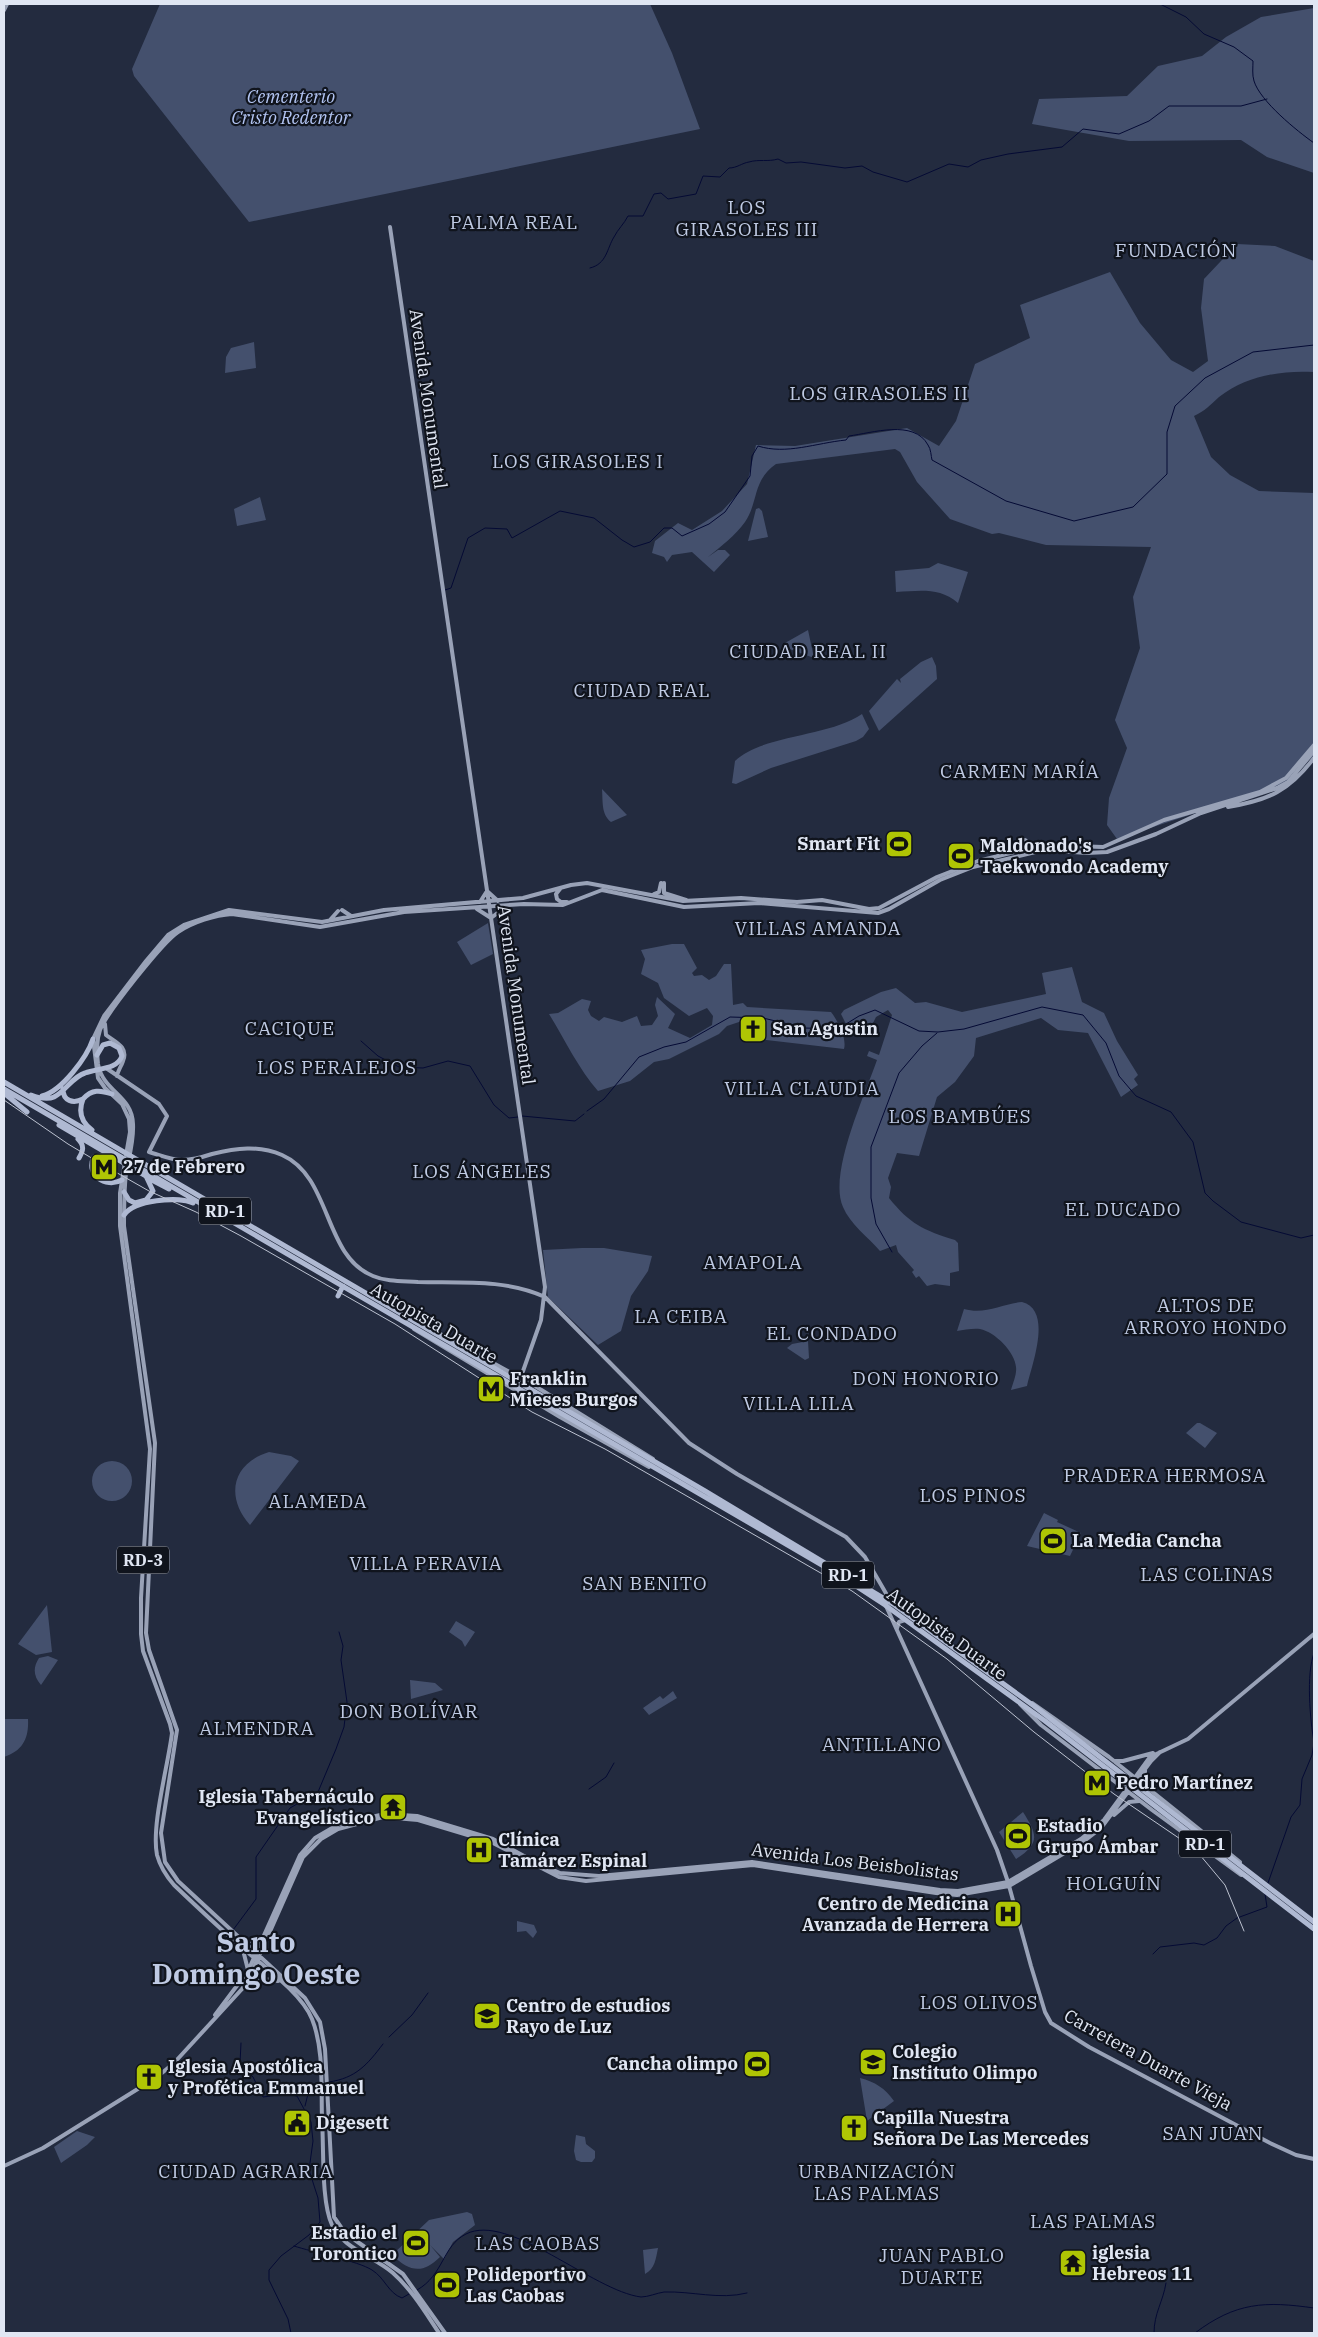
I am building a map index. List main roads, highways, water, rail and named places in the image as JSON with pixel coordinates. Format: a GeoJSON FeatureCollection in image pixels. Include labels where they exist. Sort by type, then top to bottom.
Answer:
{"type":"FeatureCollection","features":[{"type":"Feature","properties":{"kind":"highway"},"geometry":{"type":"LineString","coordinates":[[31,1095],[42,1096],[54,1091],[85,1057],[93,1038]]}},
{"type":"Feature","properties":{"kind":"highway"},"geometry":{"type":"LineString","coordinates":[[21,1093],[48,1098],[83,1073],[116,1064],[122,1056],[119,1048],[113,1044],[103,1045],[97,1054]]}},
{"type":"Feature","properties":{"kind":"highway","name":"Autopista Duarte"},"geometry":{"type":"LineString","coordinates":[[4,1082],[893,1604],[1025,1700],[1252,1881]]}},
{"type":"Feature","properties":{"kind":"highway"},"geometry":{"type":"LineString","coordinates":[[63,1089],[64,1096],[70,1101],[77,1102],[93,1091],[112,1094]]}},
{"type":"Feature","properties":{"kind":"highway"},"geometry":{"type":"LineString","coordinates":[[4,1091],[27,1112]]}},
{"type":"Feature","properties":{"kind":"highway","name":"Autopista Duarte"},"geometry":{"type":"LineString","coordinates":[[4,1091],[406,1323],[427,1332]]}},
{"type":"Feature","properties":{"kind":"highway"},"geometry":{"type":"LineString","coordinates":[[83,1099],[80,1110],[84,1121],[106,1141]]}},
{"type":"Feature","properties":{"kind":"highway"},"geometry":{"type":"LineString","coordinates":[[36,1108],[74,1135],[191,1201],[210,1209]]}},
{"type":"Feature","properties":{"kind":"highway"},"geometry":{"type":"LineString","coordinates":[[74,1135],[83,1146],[79,1158]]}},
{"type":"Feature","properties":{"kind":"highway"},"geometry":{"type":"LineString","coordinates":[[109,1155],[100,1154],[94,1157],[91,1163],[92,1169],[106,1183],[113,1184],[124,1174]]}},
{"type":"Feature","properties":{"kind":"highway"},"geometry":{"type":"LineString","coordinates":[[124,1192],[133,1202],[146,1200],[153,1191],[146,1176]]}},
{"type":"Feature","properties":{"kind":"highway"},"geometry":{"type":"LineString","coordinates":[[124,1215],[130,1209],[166,1199],[191,1201]]}},
{"type":"Feature","properties":{"kind":"highway"},"geometry":{"type":"LineString","coordinates":[[338,1296],[343,1286]]}},
{"type":"Feature","properties":{"kind":"highway","name":"Autopista Duarte"},"geometry":{"type":"LineString","coordinates":[[660,1468],[839,1575],[885,1605],[1111,1769]]}},
{"type":"Feature","properties":{"kind":"highway","name":"Autopista Duarte"},"geometry":{"type":"LineString","coordinates":[[1158,1806],[1250,1872]]}},
{"type":"Feature","properties":{"kind":"highway","name":"RD-1"},"geometry":{"type":"LineString","coordinates":[[1250,1872],[1267,1893],[1314,1929]]}},
{"type":"Feature","properties":{"kind":"highway","name":"RD-1"},"geometry":{"type":"LineString","coordinates":[[1252,1881],[1268,1887],[1314,1922]]}},
{"type":"Feature","properties":{"kind":"main road"},"geometry":{"type":"LineString","coordinates":[[4,10],[7,4]]}},
{"type":"Feature","properties":{"kind":"main road","name":"Avenida Monumental"},"geometry":{"type":"LineString","coordinates":[[390,227],[545,1297],[541,1320],[516,1391]]}},
{"type":"Feature","properties":{"kind":"main road"},"geometry":{"type":"LineString","coordinates":[[97,1063],[99,1032],[106,1018],[164,945],[183,929],[228,914],[325,922],[353,916],[535,896],[564,887],[594,884],[692,902],[741,898],[797,902],[825,900],[869,908],[882,907],[953,870],[991,857],[1050,844],[1103,847],[1125,839],[1155,823],[1272,787],[1286,778],[1314,745]]}},
{"type":"Feature","properties":{"kind":"main road"},"geometry":{"type":"LineString","coordinates":[[129,1145],[130,1126],[127,1112],[105,1088],[99,1074],[93,1038],[101,1021],[163,941],[176,929],[193,920],[224,910],[316,927],[409,910],[557,905],[574,901],[602,890],[684,906],[750,903],[878,913],[889,909],[940,880],[991,862],[1044,850],[1101,853],[1144,839],[1188,818],[1264,794],[1283,785],[1314,751]]}},
{"type":"Feature","properties":{"kind":"main road"},"geometry":{"type":"LineString","coordinates":[[1224,806],[1250,803],[1277,794],[1294,782],[1314,758]]}},
{"type":"Feature","properties":{"kind":"main road"},"geometry":{"type":"LineString","coordinates":[[1155,823],[1152,829],[1160,832]]}},
{"type":"Feature","properties":{"kind":"main road"},"geometry":{"type":"LineString","coordinates":[[1140,830],[1144,832],[1144,839]]}},
{"type":"Feature","properties":{"kind":"main road"},"geometry":{"type":"LineString","coordinates":[[1025,840],[1029,844],[1037,846]]}},
{"type":"Feature","properties":{"kind":"main road"},"geometry":{"type":"LineString","coordinates":[[644,894],[658,894],[663,883],[664,893],[692,902]]}},
{"type":"Feature","properties":{"kind":"main road"},"geometry":{"type":"LineString","coordinates":[[564,887],[556,894],[557,899],[561,902],[574,901]]}},
{"type":"Feature","properties":{"kind":"main road"},"geometry":{"type":"LineString","coordinates":[[480,902],[487,892],[498,901]]}},
{"type":"Feature","properties":{"kind":"main road"},"geometry":{"type":"LineString","coordinates":[[815,907],[819,904],[816,900]]}},
{"type":"Feature","properties":{"kind":"main road"},"geometry":{"type":"LineString","coordinates":[[825,900],[823,904],[827,908]]}},
{"type":"Feature","properties":{"kind":"main road"},"geometry":{"type":"LineString","coordinates":[[474,909],[483,912],[491,918],[496,912],[508,906]]}},
{"type":"Feature","properties":{"kind":"main road"},"geometry":{"type":"LineString","coordinates":[[325,922],[340,910],[353,916]]}},
{"type":"Feature","properties":{"kind":"main road"},"geometry":{"type":"LineString","coordinates":[[106,1018],[104,1026],[106,1036],[119,1044],[124,1052],[124,1060],[116,1075]]}},
{"type":"Feature","properties":{"kind":"main road"},"geometry":{"type":"LineString","coordinates":[[116,1064],[116,1075]]}},
{"type":"Feature","properties":{"kind":"main road"},"geometry":{"type":"LineString","coordinates":[[106,1068],[158,1104],[167,1116],[150,1152],[183,1160],[234,1149],[259,1148],[283,1155],[296,1163],[315,1190],[350,1259],[368,1274],[393,1281],[515,1286],[545,1297],[690,1443],[737,1474],[846,1537],[865,1557],[893,1604]]}},
{"type":"Feature","properties":{"kind":"main road"},"geometry":{"type":"LineString","coordinates":[[99,1074],[106,1085],[122,1098],[130,1110],[133,1125],[124,1174]]}},
{"type":"Feature","properties":{"kind":"main road","name":"RD-3"},"geometry":{"type":"LineString","coordinates":[[124,1174],[127,1259],[150,1449],[141,1598],[141,1634],[143,1651],[172,1733],[156,1835],[156,1850],[160,1864],[170,1880],[301,2002],[311,2017],[317,2036],[326,2197],[331,2223],[341,2237],[392,2272],[415,2298],[439,2333]]}},
{"type":"Feature","properties":{"kind":"main road","name":"RD-3"},"geometry":{"type":"LineString","coordinates":[[124,1174],[120,1216],[155,1448],[146,1633],[149,1650],[177,1730],[161,1833],[165,1862],[174,1876],[305,1998],[316,2012],[322,2030],[333,2209],[338,2224],[345,2233],[394,2266],[419,2294],[445,2333]]}},
{"type":"Feature","properties":{"kind":"main road","name":"Autopista Duarte"},"geometry":{"type":"LineString","coordinates":[[404,1316],[423,1322],[528,1382],[648,1454],[660,1468]]}},
{"type":"Feature","properties":{"kind":"main road"},"geometry":{"type":"LineString","coordinates":[[406,1323],[418,1333],[644,1465],[660,1468]]}},
{"type":"Feature","properties":{"kind":"main road"},"geometry":{"type":"LineString","coordinates":[[510,1373],[524,1369],[528,1382]]}},
{"type":"Feature","properties":{"kind":"main road"},"geometry":{"type":"LineString","coordinates":[[869,1589],[876,1588],[879,1583]]}},
{"type":"Feature","properties":{"kind":"main road","name":"Carretera Duarte Vieja"},"geometry":{"type":"LineString","coordinates":[[885,1605],[997,1850],[1009,1884],[1030,1966],[1045,2012],[1051,2023],[1089,2047],[1272,2144],[1296,2155],[1314,2159]]}},
{"type":"Feature","properties":{"kind":"main road"},"geometry":{"type":"LineString","coordinates":[[896,1628],[899,1622],[905,1620]]}},
{"type":"Feature","properties":{"kind":"main road"},"geometry":{"type":"LineString","coordinates":[[1113,1761],[1123,1761],[1160,1752],[1188,1739],[1314,1634]]}},
{"type":"Feature","properties":{"kind":"main road","name":"Autopista Duarte"},"geometry":{"type":"LineString","coordinates":[[1025,1700],[1037,1704],[1113,1761],[1227,1850],[1250,1872]]}},
{"type":"Feature","properties":{"kind":"main road","name":"Autopista Duarte"},"geometry":{"type":"LineString","coordinates":[[1019,1704],[1041,1725],[1142,1802]]}},
{"type":"Feature","properties":{"kind":"main road","name":"Avenida Los Beisbolistas"},"geometry":{"type":"LineString","coordinates":[[1136,1779],[1160,1752]]}},
{"type":"Feature","properties":{"kind":"main road","name":"Avenida Los Beisbolistas"},"geometry":{"type":"LineString","coordinates":[[255,1960],[262,1938],[294,1863],[308,1844],[339,1824],[385,1814],[417,1816],[493,1839],[541,1866],[574,1876],[752,1862],[959,1891],[1009,1884],[1095,1828],[1127,1791],[1150,1757],[1160,1752]]}},
{"type":"Feature","properties":{"kind":"main road"},"geometry":{"type":"LineString","coordinates":[[1146,1768],[1147,1785],[1155,1795]]}},
{"type":"Feature","properties":{"kind":"main road","name":"Avenida Los Beisbolistas"},"geometry":{"type":"LineString","coordinates":[[258,1953],[264,1944],[296,1869],[315,1844],[327,1834],[342,1827],[383,1817],[418,1820],[491,1842],[550,1874],[580,1880],[611,1880],[753,1865],[936,1894],[958,1895],[1009,1884],[1083,1842],[1108,1821],[1127,1791]]}},
{"type":"Feature","properties":{"kind":"main road"},"geometry":{"type":"LineString","coordinates":[[1108,1821],[1129,1802],[1142,1802],[1235,1872],[1252,1881]]}},
{"type":"Feature","properties":{"kind":"main road"},"geometry":{"type":"LineString","coordinates":[[243,1940],[253,1942],[262,1938]]}},
{"type":"Feature","properties":{"kind":"main road"},"geometry":{"type":"LineString","coordinates":[[264,1944],[265,1957],[269,1964]]}},
{"type":"Feature","properties":{"kind":"main road"},"geometry":{"type":"LineString","coordinates":[[242,1948],[249,1970]]}},
{"type":"Feature","properties":{"kind":"main road"},"geometry":{"type":"LineString","coordinates":[[214,2017],[255,1960]]}},
{"type":"Feature","properties":{"kind":"main road"},"geometry":{"type":"LineString","coordinates":[[242,1989],[255,1960]]}},
{"type":"Feature","properties":{"kind":"main road"},"geometry":{"type":"LineString","coordinates":[[4,2166],[43,2148],[161,2074],[214,2017],[252,1980],[260,1978],[280,1982]]}},
{"type":"Feature","properties":{"kind":"waterway"},"geometry":{"type":"LineString","coordinates":[[1160,4],[1186,17],[1204,34],[1234,47],[1253,61],[1254,81],[1258,89],[1271,106],[1314,143]]}},
{"type":"Feature","properties":{"kind":"waterway"},"geometry":{"type":"LineString","coordinates":[[590,268],[600,263],[606,255],[612,241],[628,216],[643,216],[654,194],[661,193],[668,199],[696,194],[703,176],[720,177],[729,168],[746,163],[778,159],[786,163],[801,162],[845,168],[862,166],[873,172],[907,182],[949,164],[968,167],[981,160],[1008,154],[1062,147],[1083,129],[1119,134],[1149,121],[1169,106],[1241,106],[1267,99]]}},
{"type":"Feature","properties":{"kind":"waterway"},"geometry":{"type":"LineString","coordinates":[[445,590],[451,588],[468,538],[485,528],[507,529],[512,538],[560,511],[594,518],[634,547],[650,542],[664,528],[672,528],[682,536],[709,524],[725,512],[750,476],[752,456],[758,446],[779,449],[801,448],[846,440],[849,436],[880,431],[903,430],[913,432],[922,437],[928,445],[932,460],[1006,501],[1074,521],[1133,507],[1167,474],[1167,432],[1175,406],[1205,378],[1253,352],[1314,345]]}},
{"type":"Feature","properties":{"kind":"waterway"},"geometry":{"type":"LineString","coordinates":[[587,1111],[604,1099],[639,1057],[664,1047],[686,1042],[730,1017],[763,1018],[805,1028],[838,1029],[859,1016],[875,1010],[919,1031],[938,1032],[964,1029],[1042,1007],[1083,1015],[1106,1043],[1119,1076],[1136,1096],[1171,1112],[1193,1142],[1205,1193],[1213,1201],[1241,1222],[1301,1238],[1314,1235]]}},
{"type":"Feature","properties":{"kind":"waterway"},"geometry":{"type":"LineString","coordinates":[[892,1252],[876,1224],[871,1198],[871,1147],[899,1073],[922,1046],[937,1033]]}},
{"type":"Feature","properties":{"kind":"waterway"},"geometry":{"type":"LineString","coordinates":[[361,1041],[378,1056],[399,1067],[423,1068],[448,1061],[470,1066],[494,1105],[509,1118],[518,1117]]}},
{"type":"Feature","properties":{"kind":"waterway"},"geometry":{"type":"LineString","coordinates":[[522,1116],[575,1121],[584,1114]]}},
{"type":"Feature","properties":{"kind":"waterway"},"geometry":{"type":"LineString","coordinates":[[233,1930],[256,1899],[256,1857],[290,1808],[318,1792],[344,1727],[347,1702],[341,1660],[343,1646],[339,1632]]}},
{"type":"Feature","properties":{"kind":"waterway"},"geometry":{"type":"LineString","coordinates":[[1314,1653],[1309,1685],[1314,1742]]}},
{"type":"Feature","properties":{"kind":"waterway"},"geometry":{"type":"LineString","coordinates":[[1268,1883],[1291,1817],[1300,1805],[1302,1779],[1312,1755],[1314,1743]]}},
{"type":"Feature","properties":{"kind":"waterway"},"geometry":{"type":"LineString","coordinates":[[589,1789],[606,1777],[614,1763]]}},
{"type":"Feature","properties":{"kind":"waterway"},"geometry":{"type":"LineString","coordinates":[[1153,1954],[1160,1947],[1194,1943],[1204,1945],[1217,1938],[1226,1926],[1237,1918],[1267,1907],[1265,1894]]}},
{"type":"Feature","properties":{"kind":"waterway"},"geometry":{"type":"LineString","coordinates":[[220,1947],[227,1937]]}},
{"type":"Feature","properties":{"kind":"waterway"},"geometry":{"type":"LineString","coordinates":[[389,2037],[412,2015],[428,1993]]}},
{"type":"Feature","properties":{"kind":"waterway"},"geometry":{"type":"LineString","coordinates":[[241,2043],[240,2063],[253,2077],[263,2097],[286,2094],[297,2096],[311,2122],[313,2141],[309,2170],[318,2198],[320,2222],[309,2235],[281,2256],[269,2270],[269,2280],[288,2319],[291,2333]]}},
{"type":"Feature","properties":{"kind":"waterway"},"geometry":{"type":"LineString","coordinates":[[329,2082],[354,2074],[372,2058],[383,2044]]}},
{"type":"Feature","properties":{"kind":"waterway"},"geometry":{"type":"LineString","coordinates":[[305,2106],[309,2090],[312,2087]]}},
{"type":"Feature","properties":{"kind":"waterway"},"geometry":{"type":"LineString","coordinates":[[417,2290],[433,2277],[458,2239],[466,2234],[484,2230],[505,2234],[528,2243],[599,2282],[621,2292],[641,2297],[664,2292],[726,2296],[747,2293]]}},
{"type":"Feature","properties":{"kind":"waterway"},"geometry":{"type":"LineString","coordinates":[[294,2246],[365,2267],[376,2273],[397,2296],[402,2298],[409,2294]]}},
{"type":"Feature","properties":{"kind":"waterway"},"geometry":{"type":"LineString","coordinates":[[1154,2333],[1155,2319],[1166,2283]]}},
{"type":"Feature","properties":{"kind":"waterway"},"geometry":{"type":"LineString","coordinates":[[1195,2333],[1224,2315],[1252,2306],[1280,2305],[1314,2308]]}},
{"type":"Feature","properties":{"kind":"railway"},"geometry":{"type":"LineString","coordinates":[[4,1100],[68,1144],[105,1166],[149,1191],[196,1212],[241,1236],[395,1324],[532,1412],[605,1449],[852,1591],[947,1659],[1034,1732],[1114,1794],[1195,1849],[1225,1885],[1244,1931]]}},
{"type":"Feature","properties":{"kind":"place","name":"Smart Fit"},"geometry":{"type":"Point","coordinates":[899,844]}},
{"type":"Feature","properties":{"kind":"place","name":"Maldonado's Taekwondo Academy"},"geometry":{"type":"Point","coordinates":[961,856]}},
{"type":"Feature","properties":{"kind":"place","name":"San Agustin"},"geometry":{"type":"Point","coordinates":[753,1029]}},
{"type":"Feature","properties":{"kind":"place","name":"27 de Febrero"},"geometry":{"type":"Point","coordinates":[104,1167]}},
{"type":"Feature","properties":{"kind":"place","name":"Franklin Mieses Burgos"},"geometry":{"type":"Point","coordinates":[491,1389]}},
{"type":"Feature","properties":{"kind":"place","name":"La Media Cancha"},"geometry":{"type":"Point","coordinates":[1053,1541]}},
{"type":"Feature","properties":{"kind":"place","name":"Pedro Martínez"},"geometry":{"type":"Point","coordinates":[1097,1783]}},
{"type":"Feature","properties":{"kind":"place","name":"Iglesia Tabernáculo Evangelístico"},"geometry":{"type":"Point","coordinates":[393,1807]}},
{"type":"Feature","properties":{"kind":"place","name":"Estadio Grupo Ámbar"},"geometry":{"type":"Point","coordinates":[1018,1836]}},
{"type":"Feature","properties":{"kind":"place","name":"Clínica Tamárez Espinal"},"geometry":{"type":"Point","coordinates":[479,1850]}},
{"type":"Feature","properties":{"kind":"place","name":"Centro de Medicina Avanzada de Herrera"},"geometry":{"type":"Point","coordinates":[1008,1914]}},
{"type":"Feature","properties":{"kind":"place","name":"Centro de estudios Rayo de Luz"},"geometry":{"type":"Point","coordinates":[487,2016]}},
{"type":"Feature","properties":{"kind":"place","name":"Colegio Instituto Olimpo"},"geometry":{"type":"Point","coordinates":[873,2062]}},
{"type":"Feature","properties":{"kind":"place","name":"Cancha olimpo"},"geometry":{"type":"Point","coordinates":[757,2064]}},
{"type":"Feature","properties":{"kind":"place","name":"Iglesia Apostólica y Profética Emmanuel"},"geometry":{"type":"Point","coordinates":[149,2077]}},
{"type":"Feature","properties":{"kind":"place","name":"Digesett"},"geometry":{"type":"Point","coordinates":[297,2123]}},
{"type":"Feature","properties":{"kind":"place","name":"Capilla Nuestra Señora De Las Mercedes"},"geometry":{"type":"Point","coordinates":[854,2128]}},
{"type":"Feature","properties":{"kind":"place","name":"Estadio el Torontico"},"geometry":{"type":"Point","coordinates":[416,2243]}},
{"type":"Feature","properties":{"kind":"place","name":"iglesia Hebreos 11"},"geometry":{"type":"Point","coordinates":[1073,2263]}},
{"type":"Feature","properties":{"kind":"place","name":"Polideportivo Las Caobas"},"geometry":{"type":"Point","coordinates":[447,2285]}},
{"type":"Feature","properties":{"kind":"district","name":"LOS GIRASOLES III"},"geometry":{"type":"Point","coordinates":[747,218]}},
{"type":"Feature","properties":{"kind":"district","name":"PALMA REAL"},"geometry":{"type":"Point","coordinates":[514,222]}},
{"type":"Feature","properties":{"kind":"district","name":"FUNDACIÓN"},"geometry":{"type":"Point","coordinates":[1176,250]}},
{"type":"Feature","properties":{"kind":"district","name":"LOS GIRASOLES II"},"geometry":{"type":"Point","coordinates":[879,393]}},
{"type":"Feature","properties":{"kind":"district","name":"LOS GIRASOLES I"},"geometry":{"type":"Point","coordinates":[578,461]}},
{"type":"Feature","properties":{"kind":"district","name":"CIUDAD REAL II"},"geometry":{"type":"Point","coordinates":[808,651]}},
{"type":"Feature","properties":{"kind":"district","name":"CIUDAD REAL"},"geometry":{"type":"Point","coordinates":[642,690]}},
{"type":"Feature","properties":{"kind":"district","name":"CARMEN MARÍA"},"geometry":{"type":"Point","coordinates":[1020,771]}},
{"type":"Feature","properties":{"kind":"district","name":"VILLAS AMANDA"},"geometry":{"type":"Point","coordinates":[818,928]}},
{"type":"Feature","properties":{"kind":"district","name":"CACIQUE"},"geometry":{"type":"Point","coordinates":[290,1028]}},
{"type":"Feature","properties":{"kind":"district","name":"LOS PERALEJOS"},"geometry":{"type":"Point","coordinates":[337,1067]}},
{"type":"Feature","properties":{"kind":"district","name":"VILLA CLAUDIA"},"geometry":{"type":"Point","coordinates":[802,1088]}},
{"type":"Feature","properties":{"kind":"district","name":"LOS BAMBÚES"},"geometry":{"type":"Point","coordinates":[960,1116]}},
{"type":"Feature","properties":{"kind":"district","name":"LOS ÁNGELES"},"geometry":{"type":"Point","coordinates":[482,1171]}},
{"type":"Feature","properties":{"kind":"district","name":"EL DUCADO"},"geometry":{"type":"Point","coordinates":[1123,1209]}},
{"type":"Feature","properties":{"kind":"district","name":"AMAPOLA"},"geometry":{"type":"Point","coordinates":[753,1262]}},
{"type":"Feature","properties":{"kind":"district","name":"LA CEIBA"},"geometry":{"type":"Point","coordinates":[681,1316]}},
{"type":"Feature","properties":{"kind":"district","name":"ALTOS DE ARROYO HONDO"},"geometry":{"type":"Point","coordinates":[1206,1316]}},
{"type":"Feature","properties":{"kind":"district","name":"EL CONDADO"},"geometry":{"type":"Point","coordinates":[832,1333]}},
{"type":"Feature","properties":{"kind":"district","name":"DON HONORIO"},"geometry":{"type":"Point","coordinates":[926,1378]}},
{"type":"Feature","properties":{"kind":"district","name":"VILLA LILA"},"geometry":{"type":"Point","coordinates":[799,1403]}},
{"type":"Feature","properties":{"kind":"district","name":"PRADERA HERMOSA"},"geometry":{"type":"Point","coordinates":[1165,1475]}},
{"type":"Feature","properties":{"kind":"district","name":"LOS PINOS"},"geometry":{"type":"Point","coordinates":[973,1495]}},
{"type":"Feature","properties":{"kind":"district","name":"ALAMEDA"},"geometry":{"type":"Point","coordinates":[318,1501]}},
{"type":"Feature","properties":{"kind":"district","name":"VILLA PERAVIA"},"geometry":{"type":"Point","coordinates":[426,1563]}},
{"type":"Feature","properties":{"kind":"district","name":"LAS COLINAS"},"geometry":{"type":"Point","coordinates":[1207,1574]}},
{"type":"Feature","properties":{"kind":"district","name":"SAN BENITO"},"geometry":{"type":"Point","coordinates":[645,1583]}},
{"type":"Feature","properties":{"kind":"district","name":"DON BOLÍVAR"},"geometry":{"type":"Point","coordinates":[409,1711]}},
{"type":"Feature","properties":{"kind":"district","name":"ALMENDRA"},"geometry":{"type":"Point","coordinates":[257,1728]}},
{"type":"Feature","properties":{"kind":"district","name":"ANTILLANO"},"geometry":{"type":"Point","coordinates":[882,1744]}},
{"type":"Feature","properties":{"kind":"district","name":"HOLGUÍN"},"geometry":{"type":"Point","coordinates":[1114,1883]}},
{"type":"Feature","properties":{"kind":"district","name":"Santo Domingo Oeste"},"geometry":{"type":"Point","coordinates":[256,1958]}},
{"type":"Feature","properties":{"kind":"district","name":"LOS OLIVOS"},"geometry":{"type":"Point","coordinates":[979,2002]}},
{"type":"Feature","properties":{"kind":"district","name":"SAN JUAN"},"geometry":{"type":"Point","coordinates":[1213,2133]}},
{"type":"Feature","properties":{"kind":"district","name":"CIUDAD AGRARIA"},"geometry":{"type":"Point","coordinates":[246,2171]}},
{"type":"Feature","properties":{"kind":"district","name":"URBANIZACIÓN LAS PALMAS"},"geometry":{"type":"Point","coordinates":[877,2182]}},
{"type":"Feature","properties":{"kind":"district","name":"LAS PALMAS"},"geometry":{"type":"Point","coordinates":[1093,2221]}},
{"type":"Feature","properties":{"kind":"district","name":"LAS CAOBAS"},"geometry":{"type":"Point","coordinates":[538,2243]}},
{"type":"Feature","properties":{"kind":"district","name":"JUAN PABLO DUARTE"},"geometry":{"type":"Point","coordinates":[942,2266]}},
{"type":"Feature","properties":{"kind":"park label","name":"Cementerio Cristo Redentor"},"geometry":{"type":"Point","coordinates":[291,107]}}]}
